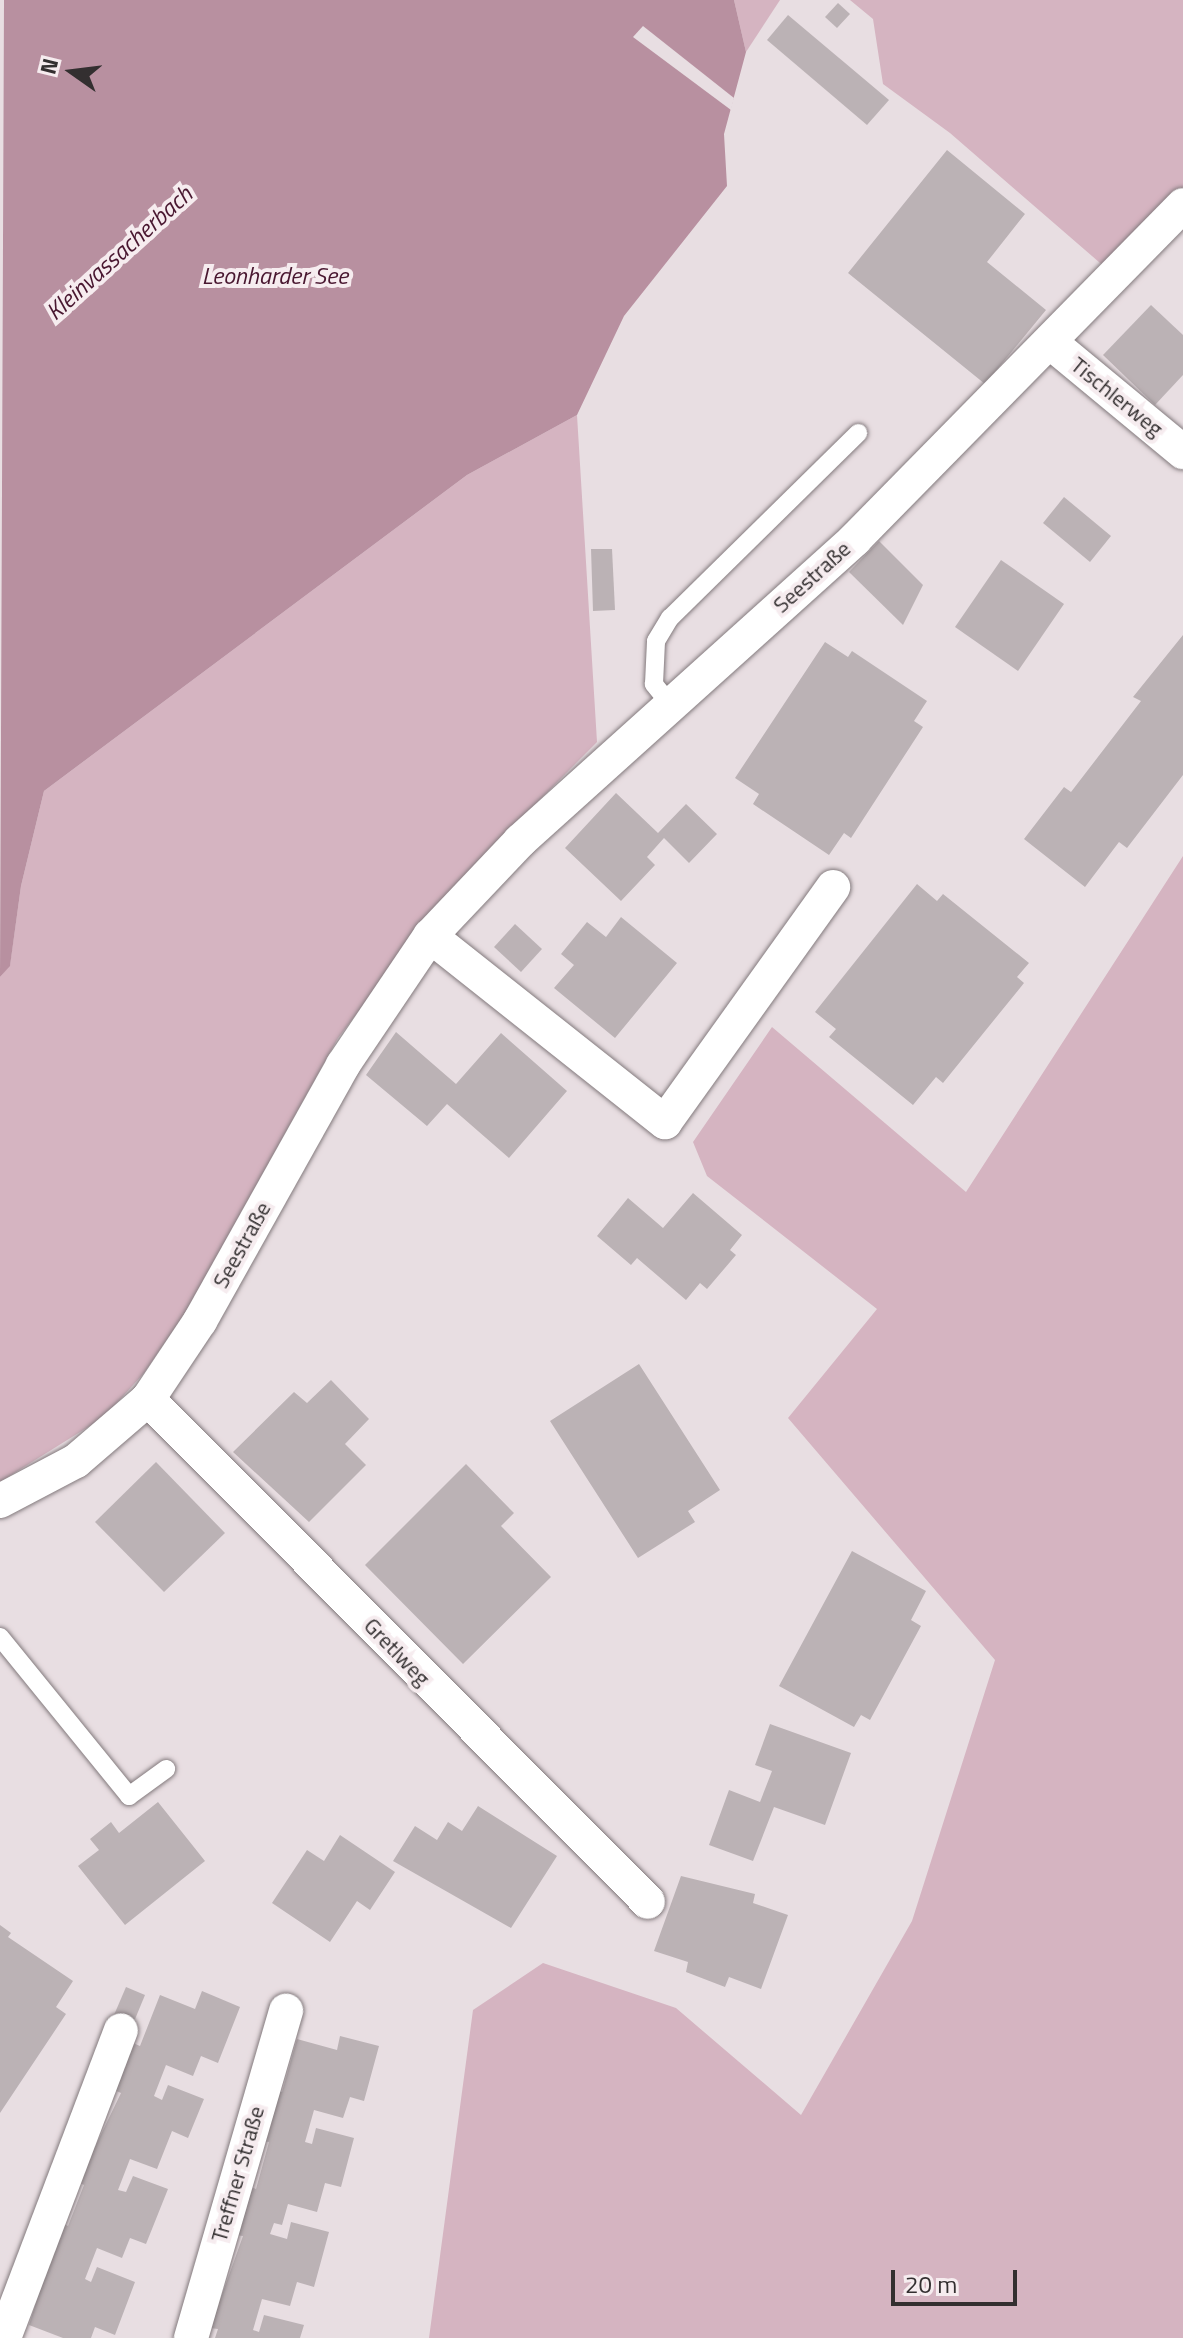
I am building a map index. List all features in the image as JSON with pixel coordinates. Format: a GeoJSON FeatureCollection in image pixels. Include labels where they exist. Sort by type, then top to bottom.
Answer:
{"type":"FeatureCollection","features":[{"type":"Feature","properties":{"kind":"street","name":"Seestraße"},"geometry":{"type":"LineString","coordinates":[[0,1501],[76,1461],[148,1399],[200,1321],[343,1065],[430,936],[520,841],[855,539],[1183,205]]}},
{"type":"Feature","properties":{"kind":"street","name":"Tischlerweg"},"geometry":{"type":"LineString","coordinates":[[1050,342],[1183,452]]}},
{"type":"Feature","properties":{"kind":"street"},"geometry":{"type":"LineString","coordinates":[[430,936],[665,1122],[833,887]]}},
{"type":"Feature","properties":{"kind":"street","name":"Gretlweg"},"geometry":{"type":"LineString","coordinates":[[148,1399],[648,1902]]}},
{"type":"Feature","properties":{"kind":"street","name":"Treffner Straße"},"geometry":{"type":"LineString","coordinates":[[191,2338],[286,2011]]}},
{"type":"Feature","properties":{"kind":"street"},"geometry":{"type":"LineString","coordinates":[[4,2338],[121,2030]]}},
{"type":"Feature","properties":{"kind":"lane"},"geometry":{"type":"LineString","coordinates":[[670,704],[654,684],[656,641],[670,618],[858,433]]}},
{"type":"Feature","properties":{"kind":"lane"},"geometry":{"type":"LineString","coordinates":[[0,1637],[129,1796],[166,1769]]}},
{"type":"Feature","properties":{"kind":"shaded area"},"geometry":{"type":"Polygon","coordinates":[[[734,0],[780,0],[746,52],[734,0]]]}},
{"type":"Feature","properties":{"kind":"shaded area"},"geometry":{"type":"Polygon","coordinates":[[[850,0],[1183,0],[1183,188],[1107,269],[950,133],[883,84],[873,19],[850,0]]]}},
{"type":"Feature","properties":{"kind":"shaded area"},"geometry":{"type":"Polygon","coordinates":[[[577,415],[597,742],[458,882],[338,1038],[185,1313],[144,1373],[104,1417],[0,1482],[0,977],[10,965],[21,886],[44,791],[467,475],[577,415]]]}},
{"type":"Feature","properties":{"kind":"shaded area"},"geometry":{"type":"Polygon","coordinates":[[[1183,856],[1183,2338],[429,2338],[473,2010],[543,1963],[676,2008],[801,2115],[912,1921],[995,1660],[788,1418],[877,1309],[707,1176],[693,1142],[772,1027],[966,1192],[1183,856]]]}},
{"type":"Feature","properties":{"kind":"water","name":"Leonharder See"},"geometry":{"type":"Polygon","coordinates":[[[4,0],[734,0],[746,52],[724,134],[727,186],[624,316],[577,415],[467,475],[44,791],[21,886],[10,966],[0,977],[4,0]]]}},
{"type":"Feature","properties":{"kind":"pier"},"geometry":{"type":"Polygon","coordinates":[[[643,26],[734,98],[731,110],[633,37],[643,26]]]}},
{"type":"Feature","properties":{"kind":"building"},"geometry":{"type":"Polygon","coordinates":[[[838,3],[850,14],[837,28],[825,17],[838,3]]]}},
{"type":"Feature","properties":{"kind":"building"},"geometry":{"type":"Polygon","coordinates":[[[788,15],[889,100],[867,125],[767,40],[788,15]]]}},
{"type":"Feature","properties":{"kind":"building"},"geometry":{"type":"Polygon","coordinates":[[[947,150],[1025,214],[987,262],[1046,310],[985,384],[848,273],[947,150]]]}},
{"type":"Feature","properties":{"kind":"building"},"geometry":{"type":"Polygon","coordinates":[[[1151,305],[1183,335],[1183,375],[1155,405],[1103,355],[1151,305]]]}},
{"type":"Feature","properties":{"kind":"building"},"geometry":{"type":"Polygon","coordinates":[[[1064,497],[1111,536],[1090,562],[1043,523],[1064,497]]]}},
{"type":"Feature","properties":{"kind":"building"},"geometry":{"type":"Polygon","coordinates":[[[879,541],[923,585],[903,625],[849,572],[879,541]]]}},
{"type":"Feature","properties":{"kind":"building"},"geometry":{"type":"Polygon","coordinates":[[[591,549],[612,549],[615,610],[593,611],[591,549]]]}},
{"type":"Feature","properties":{"kind":"building"},"geometry":{"type":"Polygon","coordinates":[[[1001,560],[1064,604],[1018,671],[955,627],[1001,560]]]}},
{"type":"Feature","properties":{"kind":"building"},"geometry":{"type":"Polygon","coordinates":[[[1183,635],[1183,775],[1127,848],[1119,842],[1085,887],[1024,839],[1064,787],[1071,792],[1141,701],[1133,697],[1183,635]]]}},
{"type":"Feature","properties":{"kind":"building"},"geometry":{"type":"Polygon","coordinates":[[[825,642],[848,657],[852,651],[927,701],[914,721],[923,727],[851,838],[844,833],[829,855],[753,804],[759,794],[735,778],[825,642]]]}},
{"type":"Feature","properties":{"kind":"building"},"geometry":{"type":"Polygon","coordinates":[[[616,793],[658,833],[686,804],[717,834],[689,863],[664,838],[647,857],[655,865],[621,901],[565,848],[616,793]]]}},
{"type":"Feature","properties":{"kind":"building"},"geometry":{"type":"Polygon","coordinates":[[[917,884],[937,901],[943,894],[1029,963],[1017,977],[1024,983],[943,1083],[936,1077],[913,1105],[829,1037],[836,1029],[815,1012],[917,884]]]}},
{"type":"Feature","properties":{"kind":"building"},"geometry":{"type":"Polygon","coordinates":[[[621,917],[677,963],[615,1038],[554,988],[574,965],[561,954],[587,922],[606,937],[621,917]]]}},
{"type":"Feature","properties":{"kind":"building"},"geometry":{"type":"Polygon","coordinates":[[[515,924],[542,949],[521,972],[494,947],[515,924]]]}},
{"type":"Feature","properties":{"kind":"building"},"geometry":{"type":"Polygon","coordinates":[[[396,1032],[456,1084],[501,1033],[567,1091],[509,1158],[447,1104],[427,1126],[366,1075],[396,1032]]]}},
{"type":"Feature","properties":{"kind":"building"},"geometry":{"type":"Polygon","coordinates":[[[693,1193],[742,1235],[730,1250],[736,1255],[707,1289],[700,1283],[686,1300],[637,1258],[631,1265],[597,1236],[628,1198],[663,1228],[693,1193]]]}},
{"type":"Feature","properties":{"kind":"building"},"geometry":{"type":"Polygon","coordinates":[[[639,1364],[720,1490],[688,1511],[695,1522],[638,1558],[550,1421],[639,1364]]]}},
{"type":"Feature","properties":{"kind":"building"},"geometry":{"type":"Polygon","coordinates":[[[331,1380],[369,1419],[345,1444],[366,1465],[309,1522],[233,1452],[294,1392],[307,1403],[331,1380]]]}},
{"type":"Feature","properties":{"kind":"building"},"geometry":{"type":"Polygon","coordinates":[[[156,1462],[225,1533],[164,1592],[95,1522],[156,1462]]]}},
{"type":"Feature","properties":{"kind":"building"},"geometry":{"type":"Polygon","coordinates":[[[466,1464],[514,1513],[501,1526],[551,1577],[463,1664],[365,1565],[466,1464]]]}},
{"type":"Feature","properties":{"kind":"building"},"geometry":{"type":"Polygon","coordinates":[[[852,1551],[926,1591],[911,1620],[921,1626],[870,1720],[861,1715],[854,1727],[779,1686],[852,1551]]]}},
{"type":"Feature","properties":{"kind":"building"},"geometry":{"type":"Polygon","coordinates":[[[770,1724],[851,1753],[825,1825],[774,1807],[753,1861],[709,1845],[729,1790],[760,1802],[772,1771],[755,1765],[770,1724]]]}},
{"type":"Feature","properties":{"kind":"building"},"geometry":{"type":"Polygon","coordinates":[[[158,1802],[205,1861],[125,1925],[78,1866],[99,1850],[90,1839],[111,1822],[119,1833],[158,1802]]]}},
{"type":"Feature","properties":{"kind":"building"},"geometry":{"type":"Polygon","coordinates":[[[478,1806],[557,1856],[511,1928],[393,1861],[415,1826],[437,1840],[448,1822],[462,1831],[478,1806]]]}},
{"type":"Feature","properties":{"kind":"building"},"geometry":{"type":"Polygon","coordinates":[[[340,1835],[395,1872],[370,1910],[357,1901],[330,1942],[272,1903],[307,1850],[324,1861],[340,1835]]]}},
{"type":"Feature","properties":{"kind":"building"},"geometry":{"type":"Polygon","coordinates":[[[681,1876],[755,1894],[753,1903],[788,1915],[761,1989],[729,1977],[725,1987],[686,1972],[688,1962],[654,1951],[681,1876]]]}},
{"type":"Feature","properties":{"kind":"building"},"geometry":{"type":"Polygon","coordinates":[[[0,1925],[11,1933],[8,1937],[73,1981],[56,2007],[66,2014],[0,2113],[0,1925]]]}},
{"type":"Feature","properties":{"kind":"building"},"geometry":{"type":"Polygon","coordinates":[[[126,1987],[145,1995],[133,2024],[114,2015],[126,1987]]]}},
{"type":"Feature","properties":{"kind":"building"},"geometry":{"type":"Polygon","coordinates":[[[202,1991],[240,2007],[218,2063],[201,2056],[193,2076],[166,2065],[154,2096],[162,2100],[168,2085],[204,2099],[188,2138],[172,2131],[157,2169],[130,2159],[118,2190],[126,2192],[133,2176],[168,2189],[146,2244],[130,2238],[122,2258],[97,2248],[85,2279],[91,2282],[97,2267],[135,2282],[115,2335],[95,2327],[91,2338],[63,2338],[29,2325],[61,2223],[68,2226],[84,2185],[78,2182],[121,2093],[114,2090],[133,2043],[140,2046],[160,1995],[195,2009],[202,1991]]]}},
{"type":"Feature","properties":{"kind":"building"},"geometry":{"type":"Polygon","coordinates":[[[340,2036],[379,2046],[364,2101],[350,2097],[343,2118],[314,2110],[305,2142],[312,2144],[316,2128],[354,2138],[341,2187],[325,2183],[317,2212],[288,2204],[282,2225],[274,2223],[270,2234],[287,2239],[291,2222],[329,2232],[314,2287],[297,2282],[290,2306],[262,2299],[253,2330],[259,2332],[264,2315],[304,2325],[300,2338],[215,2338],[218,2329],[210,2328],[243,2236],[235,2235],[249,2186],[256,2189],[269,2142],[262,2141],[276,2090],[282,2092],[297,2039],[337,2050],[340,2036]]]}},
{"type":"Feature","properties":{"kind":"water label","name":"Kleinvassacherbach"},"geometry":{"type":"Point","coordinates":[119,253]}}]}
